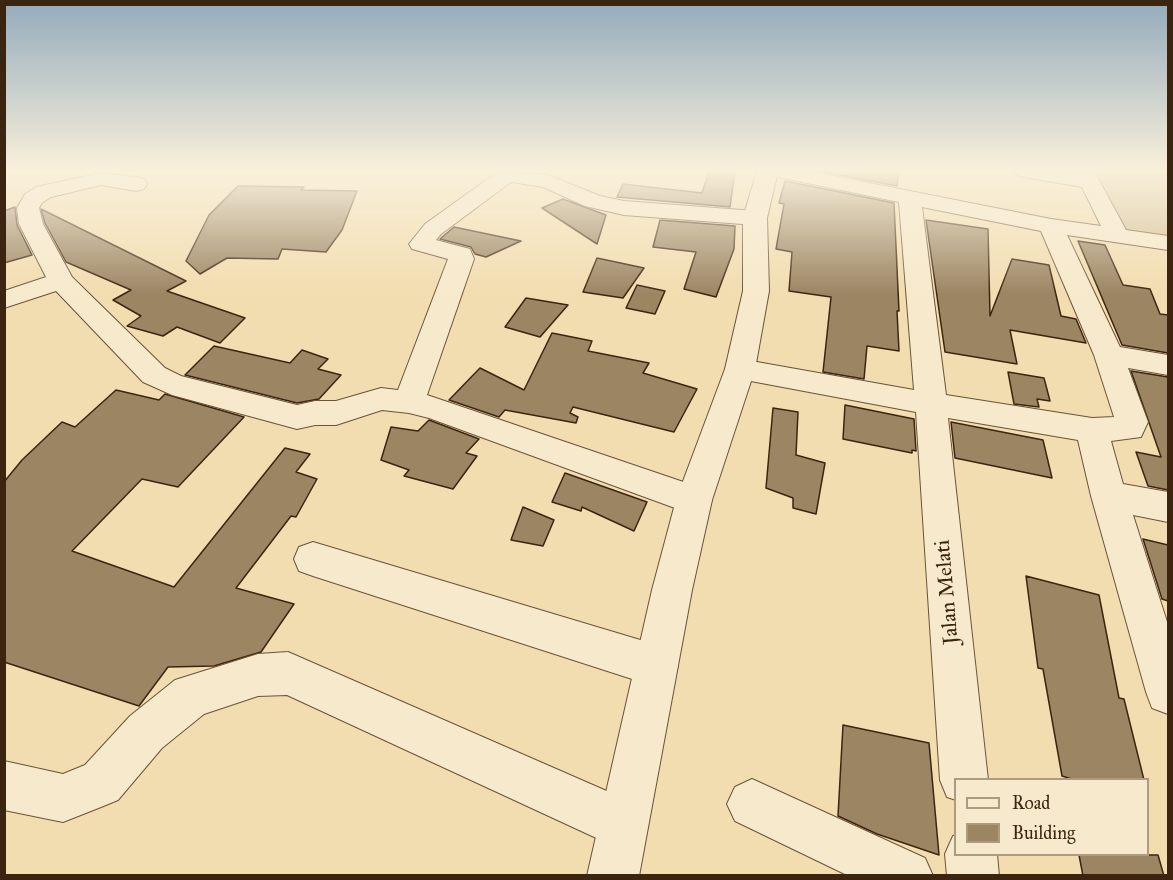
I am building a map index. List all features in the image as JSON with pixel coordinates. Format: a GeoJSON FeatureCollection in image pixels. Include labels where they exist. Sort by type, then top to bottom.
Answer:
{"type":"FeatureCollection","features":[{"type":"Feature","properties":{"kind":"street"},"geometry":{"type":"LineString","coordinates":[[29,212],[31,224],[61,281],[154,375],[172,384],[297,417],[336,412],[381,399],[395,398],[435,408],[694,500]]}},
{"type":"Feature","properties":{"kind":"street"},"geometry":{"type":"LineString","coordinates":[[409,402],[461,260],[461,255],[421,244],[433,229],[456,212]]}},
{"type":"Feature","properties":{"kind":"street"},"geometry":{"type":"LineString","coordinates":[[677,212],[755,218]]}},
{"type":"Feature","properties":{"kind":"street"},"geometry":{"type":"LineString","coordinates":[[613,876],[694,500],[740,369],[756,291],[757,212]]}},
{"type":"Feature","properties":{"kind":"street","name":"Jalan Melati"},"geometry":{"type":"LineString","coordinates":[[911,212],[931,404],[964,778]]}},
{"type":"Feature","properties":{"kind":"street"},"geometry":{"type":"LineString","coordinates":[[978,212],[1117,237],[1168,243]]}},
{"type":"Feature","properties":{"kind":"street"},"geometry":{"type":"LineString","coordinates":[[1105,212],[1117,237]]}},
{"type":"Feature","properties":{"kind":"street"},"geometry":{"type":"LineString","coordinates":[[740,369],[931,404],[1092,430],[1130,428],[1132,422],[1109,355],[1051,226]]}},
{"type":"Feature","properties":{"kind":"street"},"geometry":{"type":"LineString","coordinates":[[4,300],[61,281]]}},
{"type":"Feature","properties":{"kind":"street"},"geometry":{"type":"LineString","coordinates":[[1109,355],[1168,364]]}},
{"type":"Feature","properties":{"kind":"street"},"geometry":{"type":"LineString","coordinates":[[1092,430],[1109,496],[1168,690]]}},
{"type":"Feature","properties":{"kind":"street"},"geometry":{"type":"LineString","coordinates":[[1109,496],[1168,507]]}},
{"type":"Feature","properties":{"kind":"street"},"geometry":{"type":"LineString","coordinates":[[314,559],[657,666]]}},
{"type":"Feature","properties":{"kind":"street"},"geometry":{"type":"LineString","coordinates":[[4,785],[9,788],[63,798],[100,783],[146,732],[191,696],[258,675],[288,673],[624,824]]}},
{"type":"Feature","properties":{"kind":"street"},"geometry":{"type":"LineString","coordinates":[[752,804],[907,876]]}},
{"type":"Feature","properties":{"kind":"street"},"geometry":{"type":"LineString","coordinates":[[971,856],[973,876]]}},
{"type":"Feature","properties":{"kind":"shaded area"},"geometry":{"type":"Polygon","coordinates":[[[1110,212],[1168,212],[1168,236],[1121,231],[1110,212]]]}},
{"type":"Feature","properties":{"kind":"building"},"geometry":{"type":"Polygon","coordinates":[[[4,212],[16,212],[17,225],[32,255],[4,263],[4,212]]]}},
{"type":"Feature","properties":{"kind":"building"},"geometry":{"type":"Polygon","coordinates":[[[42,212],[47,212],[186,281],[167,291],[245,318],[220,343],[177,327],[163,336],[127,326],[141,316],[113,300],[131,290],[66,262],[45,223],[42,212]]]}},
{"type":"Feature","properties":{"kind":"building"},"geometry":{"type":"Polygon","coordinates":[[[212,212],[349,212],[342,230],[326,252],[282,249],[278,259],[227,258],[200,274],[186,261],[212,212]]]}},
{"type":"Feature","properties":{"kind":"building"},"geometry":{"type":"Polygon","coordinates":[[[548,212],[598,212],[606,215],[597,244],[548,212]]]}},
{"type":"Feature","properties":{"kind":"building"},"geometry":{"type":"Polygon","coordinates":[[[783,212],[894,212],[899,351],[867,346],[864,379],[823,372],[831,297],[789,291],[792,252],[776,249],[783,212]]]}},
{"type":"Feature","properties":{"kind":"building"},"geometry":{"type":"Polygon","coordinates":[[[660,220],[735,226],[734,249],[716,297],[684,289],[696,252],[653,247],[660,220]]]}},
{"type":"Feature","properties":{"kind":"building"},"geometry":{"type":"Polygon","coordinates":[[[926,220],[988,229],[990,316],[1012,259],[1049,265],[1061,316],[1076,319],[1086,343],[1010,330],[1017,364],[945,352],[926,220]]]}},
{"type":"Feature","properties":{"kind":"building"},"geometry":{"type":"Polygon","coordinates":[[[454,227],[521,241],[486,257],[475,254],[471,247],[440,239],[454,227]]]}},
{"type":"Feature","properties":{"kind":"building"},"geometry":{"type":"Polygon","coordinates":[[[1078,241],[1105,245],[1123,285],[1150,289],[1160,314],[1168,315],[1168,353],[1122,345],[1078,241]]]}},
{"type":"Feature","properties":{"kind":"building"},"geometry":{"type":"Polygon","coordinates":[[[597,258],[644,268],[623,298],[583,292],[597,258]]]}},
{"type":"Feature","properties":{"kind":"building"},"geometry":{"type":"Polygon","coordinates":[[[637,285],[665,291],[655,314],[626,308],[637,285]]]}},
{"type":"Feature","properties":{"kind":"building"},"geometry":{"type":"Polygon","coordinates":[[[526,298],[568,305],[540,337],[505,327],[526,298]]]}},
{"type":"Feature","properties":{"kind":"building"},"geometry":{"type":"Polygon","coordinates":[[[552,333],[592,341],[588,351],[649,363],[643,373],[697,389],[674,432],[573,407],[570,413],[578,417],[576,423],[505,410],[499,417],[449,400],[480,368],[524,390],[552,333]]]}},
{"type":"Feature","properties":{"kind":"building"},"geometry":{"type":"Polygon","coordinates":[[[214,346],[290,363],[302,350],[328,359],[318,369],[341,375],[319,399],[297,403],[185,375],[214,346]]]}},
{"type":"Feature","properties":{"kind":"building"},"geometry":{"type":"Polygon","coordinates":[[[1131,371],[1168,377],[1168,490],[1148,486],[1136,452],[1161,457],[1131,371]]]}},
{"type":"Feature","properties":{"kind":"building"},"geometry":{"type":"Polygon","coordinates":[[[1008,372],[1044,378],[1050,401],[1037,399],[1039,407],[1014,404],[1008,372]]]}},
{"type":"Feature","properties":{"kind":"building"},"geometry":{"type":"Polygon","coordinates":[[[116,390],[159,400],[165,394],[244,417],[178,487],[142,479],[72,551],[174,587],[285,448],[310,454],[296,472],[317,479],[296,517],[291,516],[236,588],[294,604],[261,652],[214,666],[168,667],[139,706],[4,662],[4,482],[22,460],[62,422],[75,427],[116,390]]]}},
{"type":"Feature","properties":{"kind":"building"},"geometry":{"type":"Polygon","coordinates":[[[845,405],[914,419],[916,451],[912,450],[912,453],[843,439],[845,405]]]}},
{"type":"Feature","properties":{"kind":"building"},"geometry":{"type":"Polygon","coordinates":[[[773,408],[798,412],[796,455],[825,463],[816,514],[793,508],[793,498],[766,488],[773,408]]]}},
{"type":"Feature","properties":{"kind":"building"},"geometry":{"type":"Polygon","coordinates":[[[429,420],[479,439],[466,453],[477,456],[453,489],[404,476],[409,470],[381,460],[391,427],[418,431],[429,420]]]}},
{"type":"Feature","properties":{"kind":"building"},"geometry":{"type":"Polygon","coordinates":[[[951,422],[1043,440],[1052,478],[955,458],[951,422]]]}},
{"type":"Feature","properties":{"kind":"building"},"geometry":{"type":"Polygon","coordinates":[[[565,473],[647,502],[634,531],[582,507],[581,511],[552,502],[565,473]]]}},
{"type":"Feature","properties":{"kind":"building"},"geometry":{"type":"Polygon","coordinates":[[[523,507],[554,520],[543,546],[511,540],[523,507]]]}},
{"type":"Feature","properties":{"kind":"building"},"geometry":{"type":"Polygon","coordinates":[[[1143,539],[1168,545],[1168,601],[1162,599],[1143,539]]]}},
{"type":"Feature","properties":{"kind":"building"},"geometry":{"type":"Polygon","coordinates":[[[1026,576],[1099,595],[1119,698],[1124,699],[1144,778],[1068,778],[1062,776],[1043,669],[1038,668],[1026,576]]]}},
{"type":"Feature","properties":{"kind":"building"},"geometry":{"type":"Polygon","coordinates":[[[843,725],[929,743],[939,855],[877,834],[838,816],[843,725]]]}},
{"type":"Feature","properties":{"kind":"building"},"geometry":{"type":"Polygon","coordinates":[[[1158,855],[1164,876],[1083,876],[1079,856],[1158,855]]]}}]}
